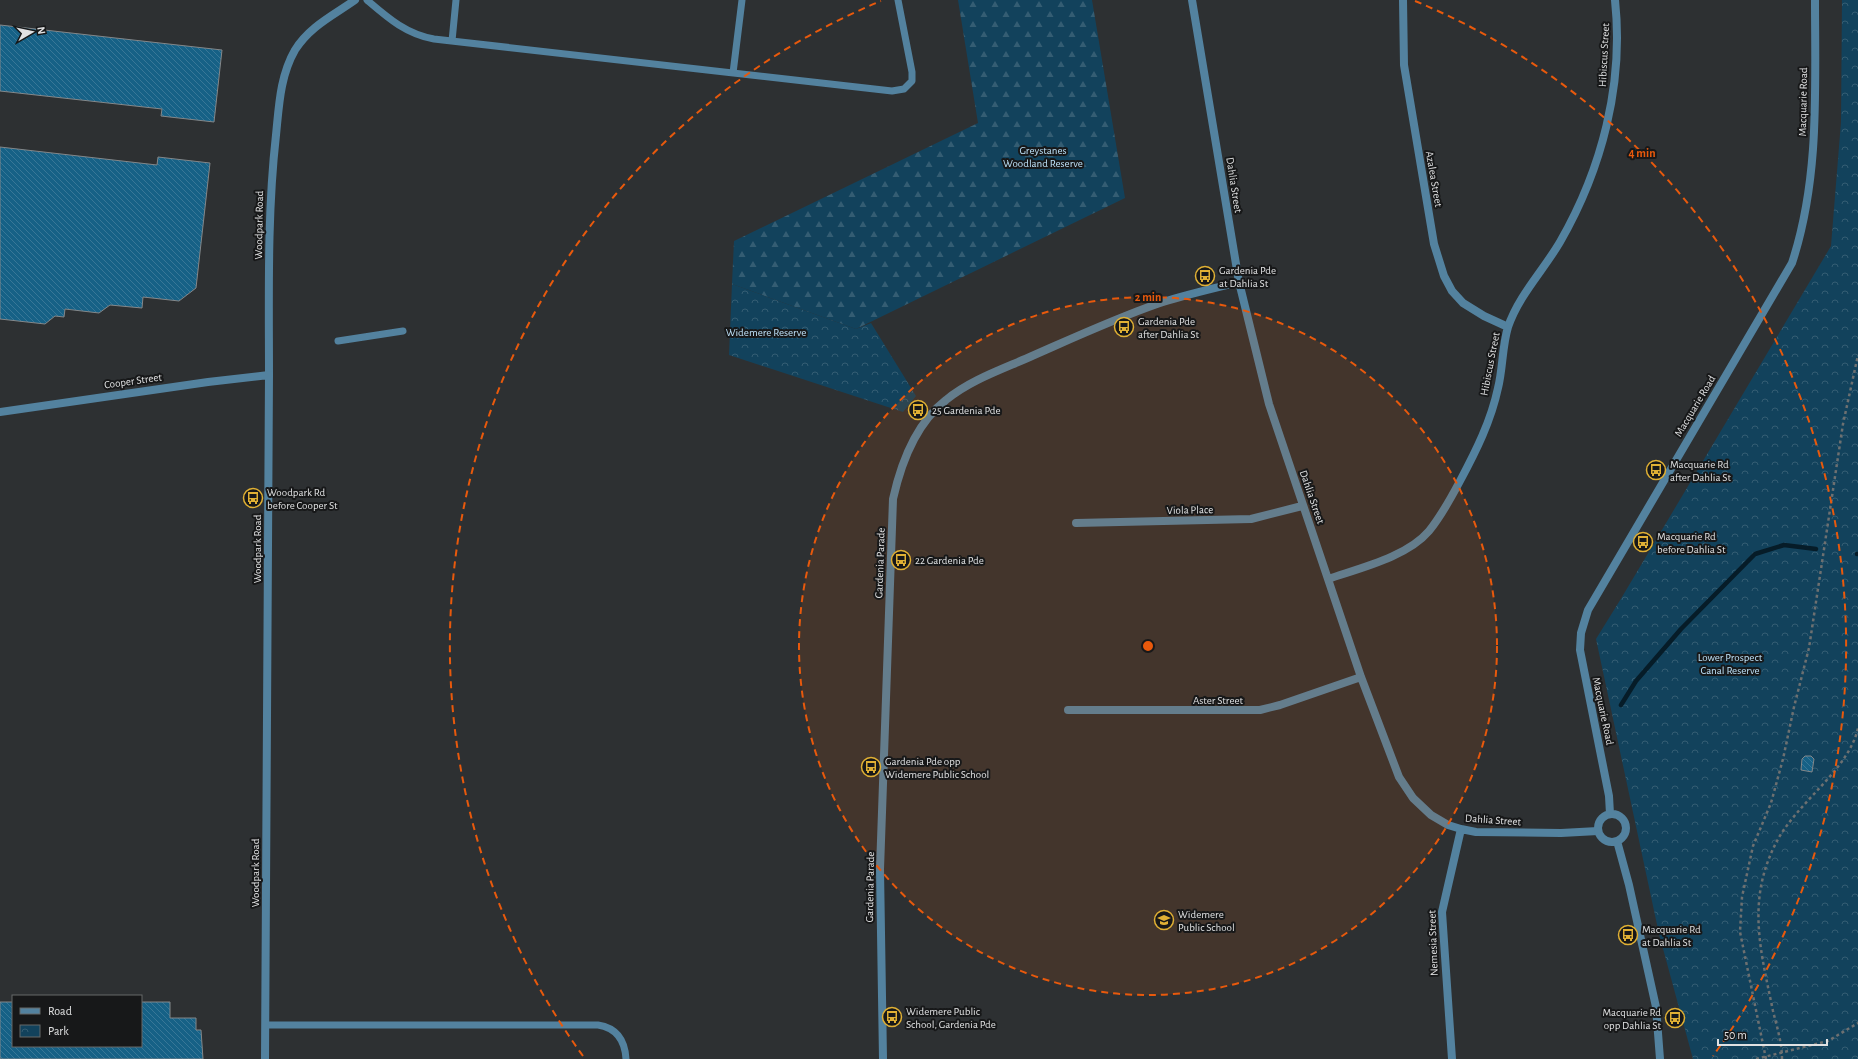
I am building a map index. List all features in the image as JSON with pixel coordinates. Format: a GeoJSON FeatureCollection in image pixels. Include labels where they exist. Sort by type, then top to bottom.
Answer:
{"type":"FeatureCollection","features":[{"type":"Feature","properties":{"kind":"street","name":"Woodpark Road"},"geometry":{"type":"LineString","coordinates":[[265,1059],[270,375],[269,200],[282,82],[295,50],[303,39],[322,21],[356,0]]}},
{"type":"Feature","properties":{"kind":"street","name":"Dahlia Street"},"geometry":{"type":"LineString","coordinates":[[1192,0],[1239,282],[1269,404],[1302,506],[1361,677],[1394,766],[1408,792],[1431,815],[1448,825],[1461,829],[1483,832],[1562,833],[1598,831]]}},
{"type":"Feature","properties":{"kind":"street","name":"Azalea Street"},"geometry":{"type":"LineString","coordinates":[[1403,0],[1404,65],[1434,244],[1444,276],[1452,291],[1463,303],[1484,316],[1508,327]]}},
{"type":"Feature","properties":{"kind":"street","name":"Hibiscus Street"},"geometry":{"type":"LineString","coordinates":[[1328,579],[1376,563],[1407,549],[1429,532],[1447,506],[1479,445],[1489,420],[1498,388],[1501,361],[1508,327],[1528,287],[1559,243],[1576,211],[1594,169],[1615,82],[1618,28],[1615,0]]}},
{"type":"Feature","properties":{"kind":"street","name":"Macquarie Road"},"geometry":{"type":"LineString","coordinates":[[1610,814],[1609,796],[1580,650],[1583,627],[1588,610],[1792,262],[1801,234],[1807,207],[1815,130],[1815,0]]}},
{"type":"Feature","properties":{"kind":"street","name":"Gardenia Parade"},"geometry":{"type":"LineString","coordinates":[[883,1059],[880,869],[893,499],[898,475],[908,450],[923,424],[945,400],[976,381],[1099,326],[1157,304],[1195,292],[1239,282]]}},
{"type":"Feature","properties":{"kind":"street","name":"Cooper Street"},"geometry":{"type":"LineString","coordinates":[[0,412],[208,382],[270,375]]}},
{"type":"Feature","properties":{"kind":"street","name":"Viola Place"},"geometry":{"type":"LineString","coordinates":[[1076,523],[1250,520],[1302,506]]}},
{"type":"Feature","properties":{"kind":"street","name":"Aster Street"},"geometry":{"type":"LineString","coordinates":[[1068,710],[1260,710],[1280,705],[1361,677]]}},
{"type":"Feature","properties":{"kind":"street"},"geometry":{"type":"LineString","coordinates":[[1610,814],[1618,815],[1625,822],[1626,831],[1617,841],[1605,841],[1598,831],[1600,820],[1610,814]]}},
{"type":"Feature","properties":{"kind":"street","name":"Nemesia Street"},"geometry":{"type":"LineString","coordinates":[[1452,1059],[1442,920],[1445,896],[1461,829]]}},
{"type":"Feature","properties":{"kind":"street"},"geometry":{"type":"LineString","coordinates":[[1617,841],[1629,885],[1656,1007],[1660,1059]]}},
{"type":"Feature","properties":{"kind":"lane"},"geometry":{"type":"LineString","coordinates":[[368,0],[394,23],[421,37],[452,42],[892,91],[904,89],[912,81],[912,72],[898,0]]}},
{"type":"Feature","properties":{"kind":"lane"},"geometry":{"type":"LineString","coordinates":[[452,42],[456,0]]}},
{"type":"Feature","properties":{"kind":"lane"},"geometry":{"type":"LineString","coordinates":[[733,73],[742,0]]}},
{"type":"Feature","properties":{"kind":"lane"},"geometry":{"type":"LineString","coordinates":[[338,340],[403,331]]}},
{"type":"Feature","properties":{"kind":"lane"},"geometry":{"type":"LineString","coordinates":[[266,1025],[598,1025],[607,1026],[615,1031],[625,1047],[626,1059]]}},
{"type":"Feature","properties":{"kind":"path"},"geometry":{"type":"LineString","coordinates":[[1766,1057],[1740,932],[1742,897],[1754,846],[1771,803],[1783,759],[1809,648],[1843,424],[1858,355]]}},
{"type":"Feature","properties":{"kind":"path"},"geometry":{"type":"LineString","coordinates":[[1782,1059],[1758,942],[1757,916],[1764,874],[1776,842],[1799,810],[1849,752],[1858,728]]}},
{"type":"Feature","properties":{"kind":"path"},"geometry":{"type":"LineString","coordinates":[[1756,1059],[1782,1054],[1828,1041],[1858,1024]]}},
{"type":"Feature","properties":{"kind":"green space","name":"Greystanes Woodland Reserve"},"geometry":{"type":"Polygon","coordinates":[[[958,0],[1092,0],[1125,198],[856,329],[732,284],[734,241],[978,123],[958,0]]]}},
{"type":"Feature","properties":{"kind":"green space","name":"Lower Prospect Canal Reserve"},"geometry":{"type":"Polygon","coordinates":[[[1842,0],[1858,0],[1858,1059],[1693,1059],[1659,934],[1596,639],[1831,246],[1841,122],[1842,0]]]}},
{"type":"Feature","properties":{"kind":"green space","name":"Widemere Reserve"},"geometry":{"type":"Polygon","coordinates":[[[732,284],[856,329],[871,323],[916,396],[903,412],[729,355],[732,284]]]}},
{"type":"Feature","properties":{"kind":"building"},"geometry":{"type":"Polygon","coordinates":[[[0,25],[222,50],[214,122],[161,116],[162,109],[0,91],[0,25]]]}},
{"type":"Feature","properties":{"kind":"building"},"geometry":{"type":"Polygon","coordinates":[[[0,147],[157,165],[158,157],[210,163],[196,288],[179,301],[143,297],[142,308],[110,305],[99,313],[65,309],[64,317],[55,316],[45,324],[0,319],[0,147]]]}},
{"type":"Feature","properties":{"kind":"building"},"geometry":{"type":"Polygon","coordinates":[[[1805,756],[1811,756],[1814,759],[1812,772],[1801,770],[1802,759],[1805,756]]]}},
{"type":"Feature","properties":{"kind":"building"},"geometry":{"type":"Polygon","coordinates":[[[0,1002],[12,1002],[12,1047],[142,1047],[142,1002],[170,1002],[170,1018],[196,1018],[196,1030],[201,1030],[203,1059],[0,1059],[0,1002]]]}},
{"type":"Feature","properties":{"kind":"waterway"},"geometry":{"type":"LineString","coordinates":[[1621,705],[1636,681],[1681,629],[1755,554],[1784,545],[1816,549]]}},
{"type":"Feature","properties":{"kind":"place","name":"Gardenia Pde at Dahlia St"},"geometry":{"type":"Point","coordinates":[1205,276]}},
{"type":"Feature","properties":{"kind":"place","name":"Gardenia Pde after Dahlia St"},"geometry":{"type":"Point","coordinates":[1124,327]}},
{"type":"Feature","properties":{"kind":"place","name":"25 Gardenia Pde"},"geometry":{"type":"Point","coordinates":[918,410]}},
{"type":"Feature","properties":{"kind":"place","name":"Macquarie Rd after Dahlia St"},"geometry":{"type":"Point","coordinates":[1656,470]}},
{"type":"Feature","properties":{"kind":"place","name":"Woodpark Rd before Cooper St"},"geometry":{"type":"Point","coordinates":[253,498]}},
{"type":"Feature","properties":{"kind":"place","name":"Macquarie Rd before Dahlia St"},"geometry":{"type":"Point","coordinates":[1643,542]}},
{"type":"Feature","properties":{"kind":"place","name":"22 Gardenia Pde"},"geometry":{"type":"Point","coordinates":[901,560]}},
{"type":"Feature","properties":{"kind":"place","name":"Gardenia Pde opp Widemere Public School"},"geometry":{"type":"Point","coordinates":[871,767]}},
{"type":"Feature","properties":{"kind":"place","name":"Widemere Public School"},"geometry":{"type":"Point","coordinates":[1164,920]}},
{"type":"Feature","properties":{"kind":"place","name":"Macquarie Rd at Dahlia St"},"geometry":{"type":"Point","coordinates":[1628,935]}},
{"type":"Feature","properties":{"kind":"place","name":"Widemere Public School, Gardenia Pde"},"geometry":{"type":"Point","coordinates":[892,1017]}},
{"type":"Feature","properties":{"kind":"place","name":"Macquarie Rd opp Dahlia St"},"geometry":{"type":"Point","coordinates":[1675,1018]}}]}
